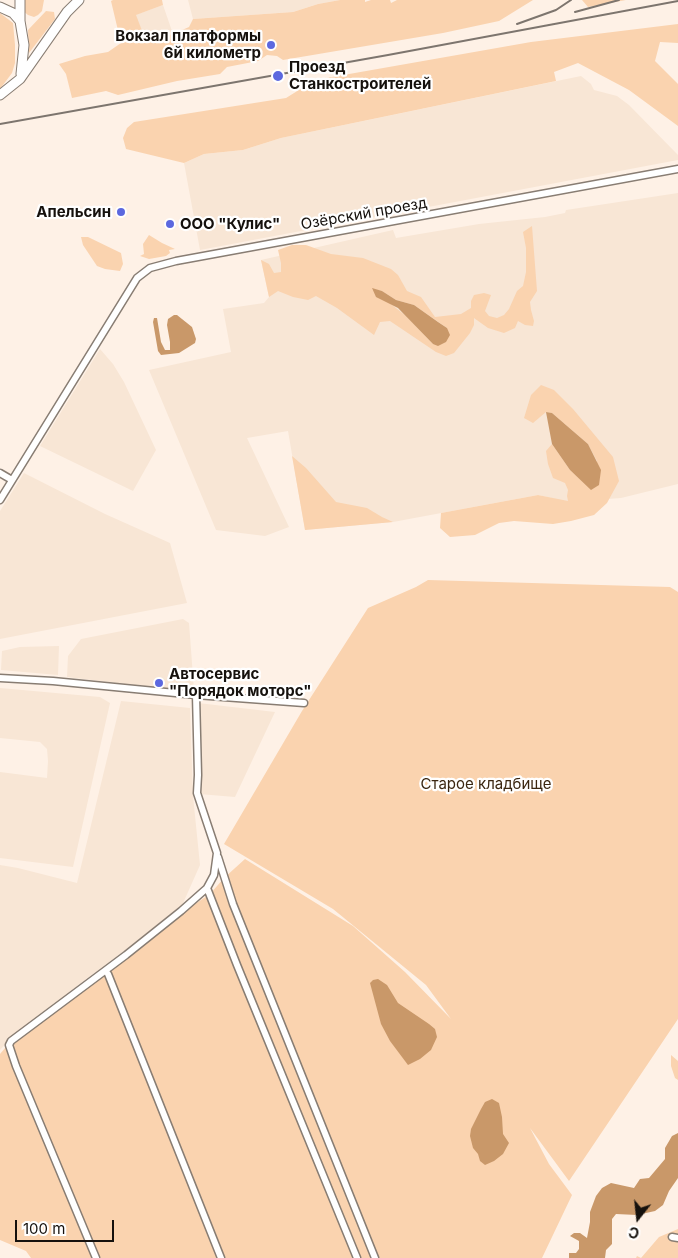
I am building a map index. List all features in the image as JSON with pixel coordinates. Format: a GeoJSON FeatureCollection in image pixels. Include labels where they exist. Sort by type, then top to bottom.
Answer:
{"type":"FeatureCollection","features":[{"type":"Feature","properties":{"kind":"main road"},"geometry":{"type":"LineString","coordinates":[[20,0],[20,21],[24,45],[20,79]]}},
{"type":"Feature","properties":{"kind":"main road"},"geometry":{"type":"LineString","coordinates":[[0,95],[20,79],[67,12],[79,0]]}},
{"type":"Feature","properties":{"kind":"main road"},"geometry":{"type":"LineString","coordinates":[[0,6],[13,13],[20,21]]}},
{"type":"Feature","properties":{"kind":"street","name":"Озёрский проезд"},"geometry":{"type":"LineString","coordinates":[[0,500],[137,278],[150,268],[176,261],[678,169]]}},
{"type":"Feature","properties":{"kind":"street"},"geometry":{"type":"LineString","coordinates":[[0,473],[12,480]]}},
{"type":"Feature","properties":{"kind":"street"},"geometry":{"type":"LineString","coordinates":[[0,678],[304,703]]}},
{"type":"Feature","properties":{"kind":"street"},"geometry":{"type":"LineString","coordinates":[[196,695],[197,793],[233,904],[375,1258]]}},
{"type":"Feature","properties":{"kind":"street"},"geometry":{"type":"LineString","coordinates":[[96,1258],[9,1045],[11,1041],[126,955],[207,888],[214,876],[217,853]]}},
{"type":"Feature","properties":{"kind":"street"},"geometry":{"type":"LineString","coordinates":[[207,888],[357,1258]]}},
{"type":"Feature","properties":{"kind":"street"},"geometry":{"type":"LineString","coordinates":[[108,974],[221,1258]]}},
{"type":"Feature","properties":{"kind":"shaded area"},"geometry":{"type":"Polygon","coordinates":[[[188,0],[340,0],[318,4],[293,12],[193,19],[188,0]]]}},
{"type":"Feature","properties":{"kind":"shaded area"},"geometry":{"type":"Polygon","coordinates":[[[163,5],[173,34],[146,41],[135,15],[163,5]]]}},
{"type":"Feature","properties":{"kind":"shaded area"},"geometry":{"type":"Polygon","coordinates":[[[581,76],[591,84],[594,90],[617,96],[629,105],[678,155],[678,160],[200,250],[184,163],[204,154],[243,150],[281,138],[581,76]]]}},
{"type":"Feature","properties":{"kind":"shaded area"},"geometry":{"type":"Polygon","coordinates":[[[678,193],[678,484],[621,498],[568,502],[538,495],[393,522],[305,530],[288,431],[247,438],[289,527],[265,536],[216,530],[149,370],[231,352],[223,309],[264,303],[269,297],[261,260],[393,230],[396,238],[479,224],[545,217],[565,213],[566,210],[678,193]],[[564,423],[601,470],[588,444],[564,423]]]}},
{"type":"Feature","properties":{"kind":"shaded area"},"geometry":{"type":"Polygon","coordinates":[[[372,288],[382,291],[396,300],[414,305],[447,328],[450,335],[446,342],[438,346],[433,344],[398,308],[376,297],[372,288]]]}},
{"type":"Feature","properties":{"kind":"shaded area"},"geometry":{"type":"Polygon","coordinates":[[[177,315],[192,327],[196,339],[195,343],[179,353],[161,355],[158,351],[154,318],[157,318],[161,342],[165,350],[170,350],[167,325],[168,319],[177,315]]]}},
{"type":"Feature","properties":{"kind":"shaded area"},"geometry":{"type":"Polygon","coordinates":[[[100,349],[113,364],[124,382],[156,450],[133,491],[40,446],[100,349]]]}},
{"type":"Feature","properties":{"kind":"shaded area"},"geometry":{"type":"Polygon","coordinates":[[[546,412],[552,413],[588,444],[601,470],[599,485],[591,490],[570,470],[552,444],[546,412]]]}},
{"type":"Feature","properties":{"kind":"shaded area"},"geometry":{"type":"Polygon","coordinates":[[[24,473],[105,514],[170,543],[187,603],[0,639],[0,511],[24,473]]]}},
{"type":"Feature","properties":{"kind":"shaded area"},"geometry":{"type":"Polygon","coordinates":[[[183,619],[189,623],[194,690],[174,690],[67,677],[68,656],[81,639],[183,619]]]}},
{"type":"Feature","properties":{"kind":"shaded area"},"geometry":{"type":"Polygon","coordinates":[[[59,646],[58,675],[1,670],[2,651],[20,647],[59,646]]]}},
{"type":"Feature","properties":{"kind":"shaded area"},"geometry":{"type":"Polygon","coordinates":[[[0,688],[100,697],[110,703],[73,867],[0,858],[0,772],[47,778],[48,761],[47,749],[40,742],[0,738],[0,688]]]}},
{"type":"Feature","properties":{"kind":"shaded area"},"geometry":{"type":"Polygon","coordinates":[[[121,701],[190,708],[193,796],[200,865],[180,910],[86,979],[9,1040],[0,1050],[0,865],[77,883],[121,701]]]}},
{"type":"Feature","properties":{"kind":"shaded area"},"geometry":{"type":"Polygon","coordinates":[[[198,703],[275,712],[235,797],[199,794],[198,703]]]}},
{"type":"Feature","properties":{"kind":"shaded area"},"geometry":{"type":"Polygon","coordinates":[[[378,979],[387,985],[398,1003],[435,1029],[437,1037],[431,1050],[420,1059],[408,1065],[390,1041],[381,1024],[370,983],[378,979]]]}},
{"type":"Feature","properties":{"kind":"shaded area"},"geometry":{"type":"Polygon","coordinates":[[[492,1099],[499,1103],[503,1134],[509,1143],[503,1154],[485,1165],[480,1161],[478,1154],[473,1148],[470,1136],[471,1129],[485,1102],[492,1099]]]}},
{"type":"Feature","properties":{"kind":"shaded area"},"geometry":{"type":"Polygon","coordinates":[[[678,1133],[678,1178],[669,1191],[663,1205],[655,1211],[637,1215],[616,1214],[612,1219],[612,1244],[606,1250],[605,1258],[569,1258],[569,1253],[576,1253],[579,1249],[579,1241],[570,1236],[574,1233],[580,1233],[587,1238],[590,1212],[596,1196],[602,1188],[611,1183],[634,1188],[640,1179],[649,1178],[665,1159],[665,1148],[672,1136],[678,1133]]]}},
{"type":"Feature","properties":{"kind":"green space"},"geometry":{"type":"Polygon","coordinates":[[[23,0],[44,0],[42,11],[34,17],[28,15],[22,10],[23,0]]]}},
{"type":"Feature","properties":{"kind":"green space"},"geometry":{"type":"Polygon","coordinates":[[[162,0],[163,5],[136,15],[146,41],[173,34],[189,27],[193,19],[293,12],[318,4],[340,0],[365,0],[365,2],[371,0],[390,0],[391,3],[397,0],[533,0],[499,21],[443,33],[283,60],[277,56],[267,55],[258,61],[227,67],[220,74],[177,81],[118,95],[106,91],[72,98],[66,74],[59,64],[85,56],[108,52],[121,43],[111,1],[162,0]]]}},
{"type":"Feature","properties":{"kind":"green space"},"geometry":{"type":"Polygon","coordinates":[[[582,0],[626,0],[588,7],[582,0]]]}},
{"type":"Feature","properties":{"kind":"green space"},"geometry":{"type":"Polygon","coordinates":[[[46,11],[54,12],[55,19],[29,53],[28,30],[46,11]]]}},
{"type":"Feature","properties":{"kind":"green space"},"geometry":{"type":"Polygon","coordinates":[[[0,13],[13,23],[15,63],[12,73],[0,89],[0,13]]]}},
{"type":"Feature","properties":{"kind":"green space"},"geometry":{"type":"Polygon","coordinates":[[[678,24],[678,43],[660,42],[655,61],[678,84],[678,126],[629,90],[578,63],[554,72],[556,81],[281,138],[243,150],[204,154],[184,163],[126,149],[123,138],[127,128],[134,122],[286,98],[315,80],[531,42],[678,24]]]}},
{"type":"Feature","properties":{"kind":"green space"},"geometry":{"type":"Polygon","coordinates":[[[532,226],[537,291],[530,302],[534,321],[533,326],[525,325],[518,321],[515,328],[504,333],[488,328],[474,318],[474,325],[470,333],[454,353],[446,356],[436,352],[390,321],[380,322],[374,335],[337,308],[316,296],[308,300],[278,291],[269,297],[261,260],[269,264],[274,273],[281,272],[278,250],[292,245],[306,245],[331,254],[363,258],[391,269],[398,275],[407,291],[421,297],[435,317],[461,314],[471,308],[471,301],[474,295],[484,293],[491,295],[485,311],[489,316],[497,318],[504,315],[509,309],[517,291],[523,286],[526,272],[526,248],[523,232],[532,226]],[[372,289],[406,316],[433,344],[447,328],[414,305],[396,300],[382,291],[372,289]]]}},
{"type":"Feature","properties":{"kind":"green space"},"geometry":{"type":"Polygon","coordinates":[[[149,235],[175,249],[169,250],[170,253],[166,256],[149,259],[140,256],[144,254],[143,244],[149,235]]]}},
{"type":"Feature","properties":{"kind":"green space"},"geometry":{"type":"Polygon","coordinates":[[[81,237],[88,237],[121,253],[123,264],[120,271],[97,266],[83,245],[81,237]]]}},
{"type":"Feature","properties":{"kind":"green space"},"geometry":{"type":"Polygon","coordinates":[[[541,385],[554,390],[573,409],[613,457],[619,481],[607,503],[594,515],[571,521],[553,524],[514,521],[499,523],[475,535],[450,537],[440,528],[441,513],[538,495],[568,501],[568,490],[565,483],[553,478],[548,464],[546,451],[552,444],[570,470],[591,489],[597,461],[588,444],[552,413],[546,412],[533,423],[524,418],[531,395],[541,385]]]}},
{"type":"Feature","properties":{"kind":"green space"},"geometry":{"type":"Polygon","coordinates":[[[292,456],[306,468],[336,502],[367,508],[393,522],[305,530],[292,456]]]}},
{"type":"Feature","properties":{"kind":"green space","name":"Старое кладбище"},"geometry":{"type":"Polygon","coordinates":[[[428,580],[670,587],[678,592],[678,1019],[569,1181],[530,1128],[549,1164],[572,1195],[542,1258],[31,1258],[26,1251],[0,1240],[0,1054],[6,1047],[18,1040],[189,908],[210,894],[245,859],[353,926],[405,972],[451,1019],[426,985],[333,909],[224,844],[302,711],[368,608],[428,580]]]}},
{"type":"Feature","properties":{"kind":"green space"},"geometry":{"type":"Polygon","coordinates":[[[671,1055],[678,1061],[678,1080],[675,1078],[671,1066],[671,1055]]]}},
{"type":"Feature","properties":{"kind":"green space"},"geometry":{"type":"Polygon","coordinates":[[[678,1229],[678,1258],[641,1258],[659,1237],[678,1229]]]}},
{"type":"Feature","properties":{"kind":"railway"},"geometry":{"type":"LineString","coordinates":[[517,24],[556,10],[571,0]]}},
{"type":"Feature","properties":{"kind":"railway"},"geometry":{"type":"LineString","coordinates":[[575,12],[619,0]]}},
{"type":"Feature","properties":{"kind":"railway"},"geometry":{"type":"LineString","coordinates":[[0,124],[678,1]]}},
{"type":"Feature","properties":{"kind":"place","name":"Вокзал платформы 6й километр"},"geometry":{"type":"Point","coordinates":[271,45]}},
{"type":"Feature","properties":{"kind":"place","name":"Проезд Станкостроителей"},"geometry":{"type":"Point","coordinates":[278,76]}},
{"type":"Feature","properties":{"kind":"place","name":"Апельсин"},"geometry":{"type":"Point","coordinates":[121,212]}},
{"type":"Feature","properties":{"kind":"place","name":"ООО \"Кулис\""},"geometry":{"type":"Point","coordinates":[170,224]}},
{"type":"Feature","properties":{"kind":"place","name":"Автосервис \"Порядок моторс\""},"geometry":{"type":"Point","coordinates":[159,683]}}]}
